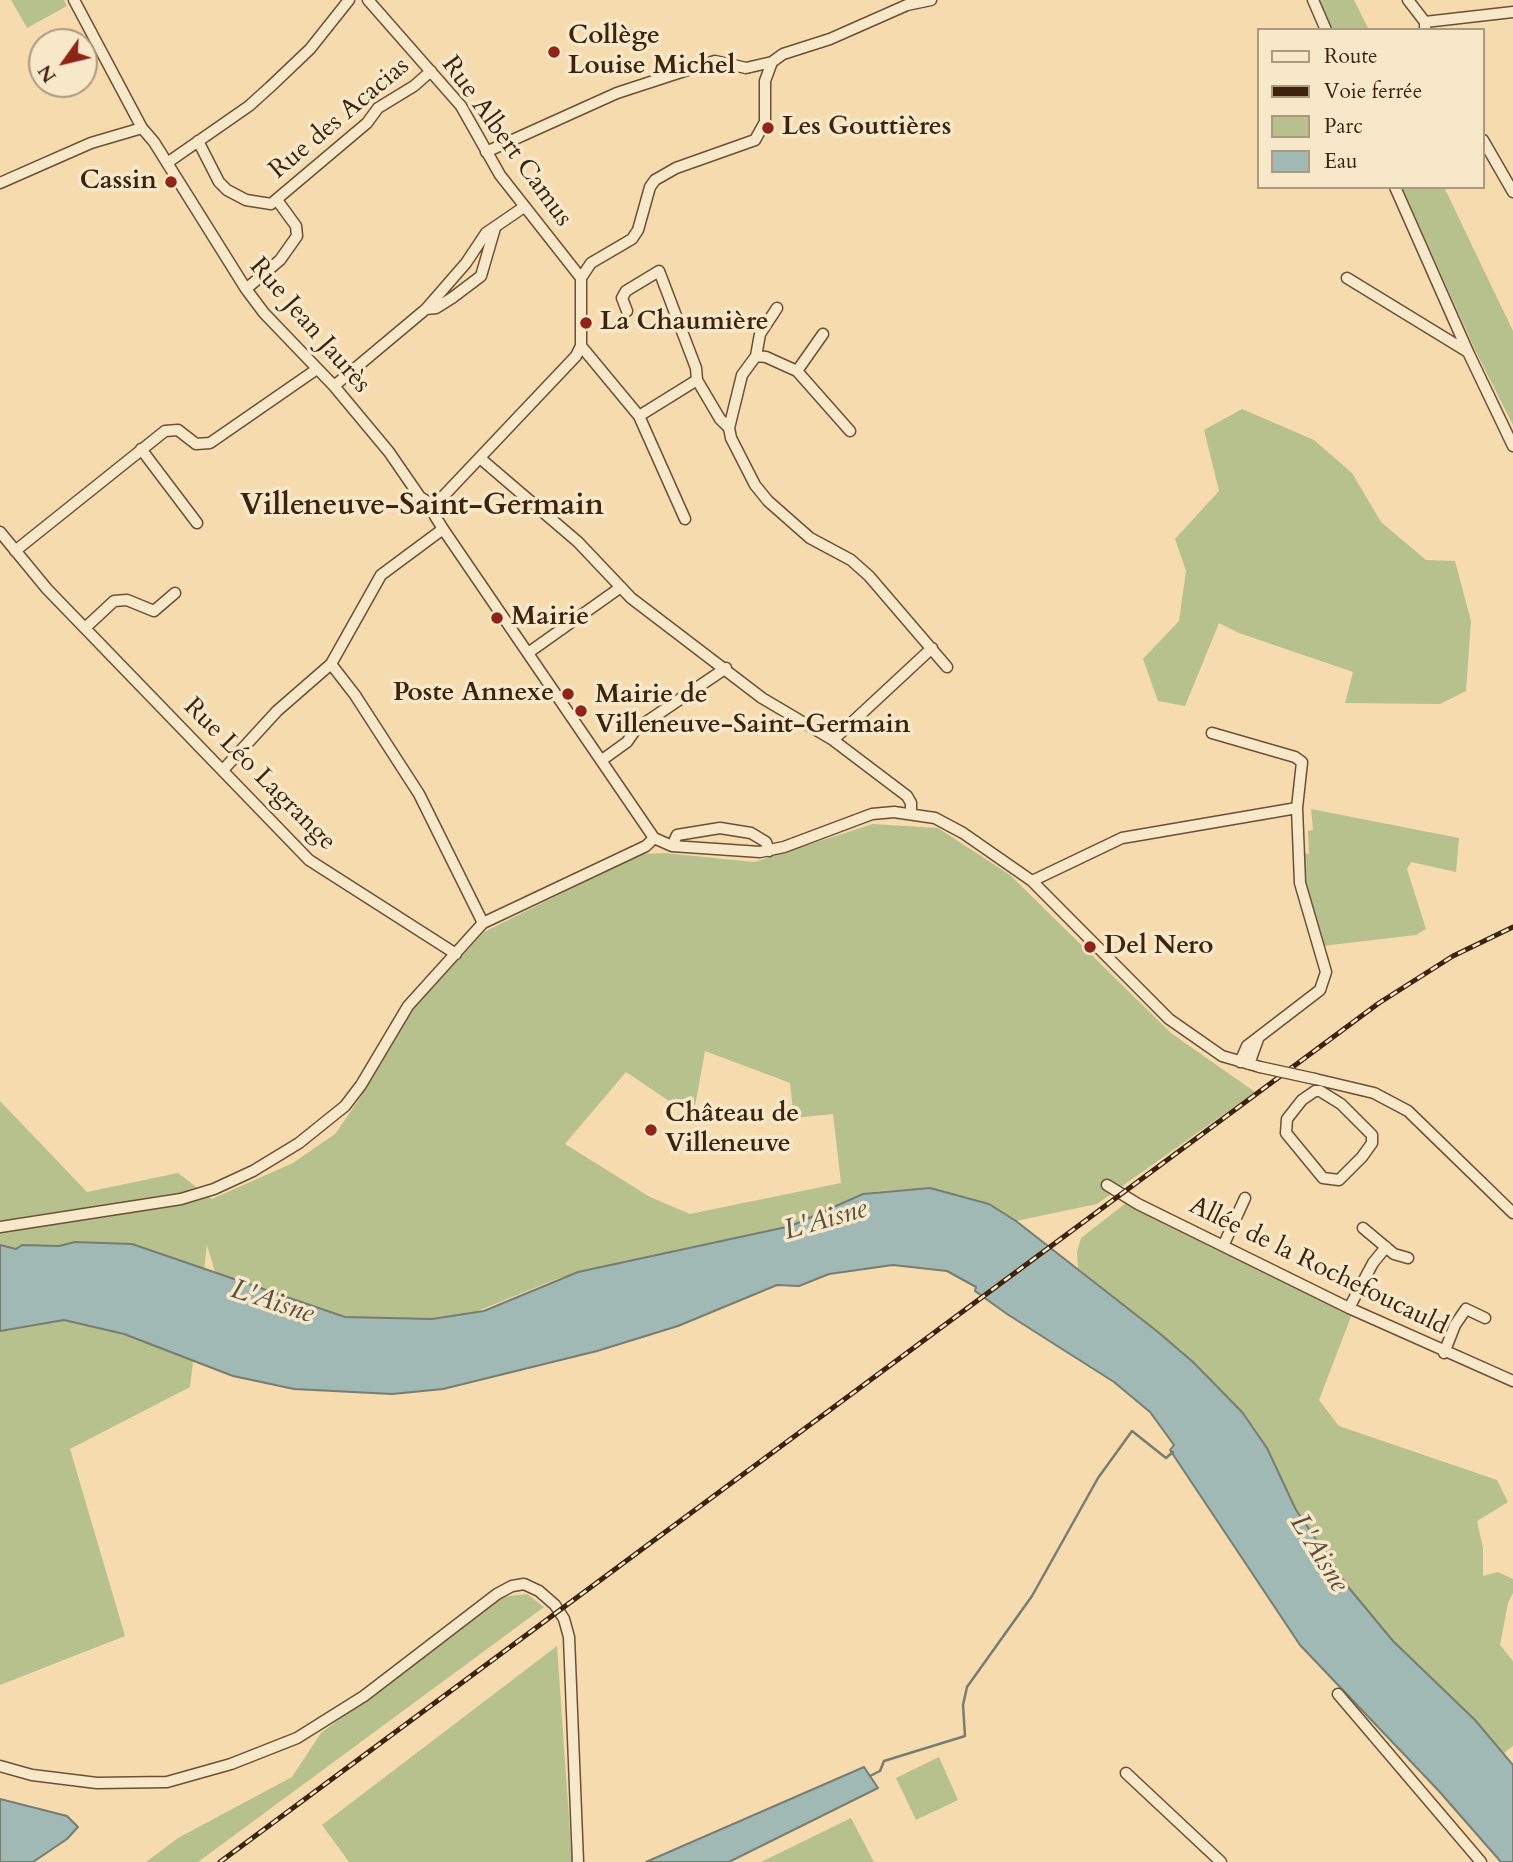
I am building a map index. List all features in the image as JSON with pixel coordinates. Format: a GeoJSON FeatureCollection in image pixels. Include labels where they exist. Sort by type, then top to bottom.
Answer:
{"type":"FeatureCollection","features":[{"type":"Feature","properties":{"kind":"street","name":"Rue Jean Jaurès"},"geometry":{"type":"LineString","coordinates":[[74,0],[142,128],[246,289],[334,386],[389,452],[420,497],[434,506]]}},
{"type":"Feature","properties":{"kind":"street"},"geometry":{"type":"LineString","coordinates":[[167,163],[270,87],[310,48],[349,0]]}},
{"type":"Feature","properties":{"kind":"street","name":"Rue Albert Camus"},"geometry":{"type":"LineString","coordinates":[[368,0],[461,106],[486,152],[524,207],[581,278]]}},
{"type":"Feature","properties":{"kind":"street"},"geometry":{"type":"LineString","coordinates":[[746,68],[772,62],[783,54],[830,39],[907,5],[931,0]]}},
{"type":"Feature","properties":{"kind":"street"},"geometry":{"type":"LineString","coordinates":[[1313,0],[1325,28]]}},
{"type":"Feature","properties":{"kind":"street"},"geometry":{"type":"LineString","coordinates":[[1408,0],[1425,26],[1513,12]]}},
{"type":"Feature","properties":{"kind":"street"},"geometry":{"type":"LineString","coordinates":[[486,152],[617,93],[715,61],[746,68],[765,81]]}},
{"type":"Feature","properties":{"kind":"street"},"geometry":{"type":"LineString","coordinates":[[772,62],[765,81],[765,122],[755,140],[662,174],[650,187],[638,230],[632,239],[591,263],[581,278],[581,346],[560,376],[434,506],[435,516],[443,530],[654,838],[672,843],[746,852],[769,851],[872,814],[911,814],[935,818],[964,833],[1032,881],[1169,1019],[1222,1056],[1260,1068],[1374,1093],[1408,1111],[1513,1213]]}},
{"type":"Feature","properties":{"kind":"street","name":"Rue des Acacias"},"geometry":{"type":"LineString","coordinates":[[277,200],[367,123],[378,108],[414,86],[431,71]]}},
{"type":"Feature","properties":{"kind":"street"},"geometry":{"type":"LineString","coordinates":[[0,183],[91,143],[142,128]]}},
{"type":"Feature","properties":{"kind":"street"},"geometry":{"type":"LineString","coordinates":[[198,141],[219,182],[227,190],[264,205],[277,200],[296,226],[297,236],[280,260],[246,289]]}},
{"type":"Feature","properties":{"kind":"street"},"geometry":{"type":"LineString","coordinates":[[1485,144],[1513,192]]}},
{"type":"Feature","properties":{"kind":"street"},"geometry":{"type":"LineString","coordinates":[[1396,189],[1513,446]]}},
{"type":"Feature","properties":{"kind":"street"},"geometry":{"type":"LineString","coordinates":[[334,386],[426,309],[466,263],[486,233],[524,207]]}},
{"type":"Feature","properties":{"kind":"street"},"geometry":{"type":"LineString","coordinates":[[426,309],[436,308],[453,298],[481,276],[495,228]]}},
{"type":"Feature","properties":{"kind":"street"},"geometry":{"type":"LineString","coordinates":[[466,263],[485,265]]}},
{"type":"Feature","properties":{"kind":"street"},"geometry":{"type":"LineString","coordinates":[[627,311],[622,298],[626,291],[659,271],[696,368],[697,380],[720,419],[729,428]]}},
{"type":"Feature","properties":{"kind":"street"},"geometry":{"type":"LineString","coordinates":[[1347,278],[1468,352]]}},
{"type":"Feature","properties":{"kind":"street"},"geometry":{"type":"LineString","coordinates":[[777,308],[760,334],[756,356],[742,375],[729,428],[731,438],[755,485],[768,501],[810,538],[851,560],[869,576],[947,667]]}},
{"type":"Feature","properties":{"kind":"street"},"geometry":{"type":"LineString","coordinates":[[797,371],[823,334]]}},
{"type":"Feature","properties":{"kind":"street"},"geometry":{"type":"LineString","coordinates":[[581,346],[639,416],[685,519]]}},
{"type":"Feature","properties":{"kind":"street"},"geometry":{"type":"LineString","coordinates":[[756,356],[766,357],[797,371],[850,431]]}},
{"type":"Feature","properties":{"kind":"street"},"geometry":{"type":"LineString","coordinates":[[15,551],[141,449],[171,429],[187,435],[196,444],[210,443],[317,369]]}},
{"type":"Feature","properties":{"kind":"street"},"geometry":{"type":"LineString","coordinates":[[639,416],[697,380]]}},
{"type":"Feature","properties":{"kind":"street"},"geometry":{"type":"LineString","coordinates":[[141,449],[197,523]]}},
{"type":"Feature","properties":{"kind":"street"},"geometry":{"type":"LineString","coordinates":[[481,459],[578,542],[621,587],[762,698],[833,740],[909,799],[911,814]]}},
{"type":"Feature","properties":{"kind":"street"},"geometry":{"type":"LineString","coordinates":[[223,770],[283,705],[331,664],[381,575],[443,530]]}},
{"type":"Feature","properties":{"kind":"street","name":"Rue Léo Lagrange"},"geometry":{"type":"LineString","coordinates":[[0,532],[85,628],[310,860],[355,892],[456,954]]}},
{"type":"Feature","properties":{"kind":"street"},"geometry":{"type":"LineString","coordinates":[[528,653],[621,587]]}},
{"type":"Feature","properties":{"kind":"street"},"geometry":{"type":"LineString","coordinates":[[85,628],[114,601],[127,600],[154,611],[175,593]]}},
{"type":"Feature","properties":{"kind":"street"},"geometry":{"type":"LineString","coordinates":[[833,740],[933,648]]}},
{"type":"Feature","properties":{"kind":"street"},"geometry":{"type":"LineString","coordinates":[[331,664],[355,695],[419,794],[483,923]]}},
{"type":"Feature","properties":{"kind":"street"},"geometry":{"type":"LineString","coordinates":[[602,760],[627,743],[636,729],[726,668]]}},
{"type":"Feature","properties":{"kind":"street"},"geometry":{"type":"LineString","coordinates":[[1212,733],[1299,759],[1303,769],[1297,808],[1300,891],[1325,966],[1325,980],[1317,993],[1247,1045],[1245,1063]]}},
{"type":"Feature","properties":{"kind":"street"},"geometry":{"type":"LineString","coordinates":[[1032,881],[1122,838],[1297,808]]}},
{"type":"Feature","properties":{"kind":"street"},"geometry":{"type":"LineString","coordinates":[[672,843],[677,835],[720,828],[741,830],[766,842],[769,851]]}},
{"type":"Feature","properties":{"kind":"street"},"geometry":{"type":"LineString","coordinates":[[0,1227],[181,1199],[253,1171],[299,1143],[345,1106],[361,1085],[397,1022],[483,923],[646,846],[654,838]]}},
{"type":"Feature","properties":{"kind":"street"},"geometry":{"type":"LineString","coordinates":[[1341,1104],[1351,1088]]}},
{"type":"Feature","properties":{"kind":"street"},"geometry":{"type":"LineString","coordinates":[[1315,1091],[1320,1091],[1341,1104],[1367,1127],[1372,1135],[1372,1143],[1347,1174],[1331,1181],[1323,1178],[1297,1148],[1285,1127],[1302,1100],[1315,1091]]}},
{"type":"Feature","properties":{"kind":"street","name":"Allée de la Rochefoucauld"},"geometry":{"type":"LineString","coordinates":[[1107,1185],[1139,1204],[1349,1308],[1444,1353],[1513,1381]]}},
{"type":"Feature","properties":{"kind":"street"},"geometry":{"type":"LineString","coordinates":[[1224,1244],[1245,1198]]}},
{"type":"Feature","properties":{"kind":"street"},"geometry":{"type":"LineString","coordinates":[[1363,1228],[1386,1247],[1408,1258]]}},
{"type":"Feature","properties":{"kind":"street"},"geometry":{"type":"LineString","coordinates":[[1349,1308],[1373,1263],[1386,1247]]}},
{"type":"Feature","properties":{"kind":"street"},"geometry":{"type":"LineString","coordinates":[[1444,1353],[1455,1325],[1466,1309],[1485,1318]]}},
{"type":"Feature","properties":{"kind":"street"},"geometry":{"type":"LineString","coordinates":[[0,1766],[32,1776],[97,1783],[167,1782],[230,1765],[298,1738],[364,1696],[498,1594],[512,1586],[524,1584],[539,1591],[555,1605],[564,1619],[569,1637],[578,1862]]}},
{"type":"Feature","properties":{"kind":"street"},"geometry":{"type":"LineString","coordinates":[[1338,1694],[1481,1862]]}},
{"type":"Feature","properties":{"kind":"street"},"geometry":{"type":"LineString","coordinates":[[1126,1773],[1222,1862]]}},
{"type":"Feature","properties":{"kind":"green space"},"geometry":{"type":"Polygon","coordinates":[[[11,0],[64,0],[67,6],[27,28],[11,0]]]}},
{"type":"Feature","properties":{"kind":"green space"},"geometry":{"type":"Polygon","coordinates":[[[1319,0],[1354,0],[1368,28],[1331,28],[1319,0]]]}},
{"type":"Feature","properties":{"kind":"green space"},"geometry":{"type":"Polygon","coordinates":[[[1403,189],[1445,189],[1513,331],[1513,425],[1476,352],[1403,189]]]}},
{"type":"Feature","properties":{"kind":"green space"},"geometry":{"type":"Polygon","coordinates":[[[1242,409],[1314,440],[1352,473],[1381,522],[1426,560],[1455,561],[1471,621],[1466,691],[1440,704],[1345,703],[1353,672],[1239,633],[1219,623],[1185,706],[1158,701],[1143,659],[1179,621],[1186,571],[1175,539],[1219,491],[1204,430],[1242,409]]]}},
{"type":"Feature","properties":{"kind":"green space"},"geometry":{"type":"Polygon","coordinates":[[[1311,809],[1459,838],[1456,872],[1411,862],[1407,869],[1426,929],[1416,935],[1322,946],[1306,908],[1301,853],[1309,854],[1308,831],[1313,830],[1311,809]]]}},
{"type":"Feature","properties":{"kind":"green space"},"geometry":{"type":"Polygon","coordinates":[[[873,824],[938,828],[1010,875],[1171,1033],[1255,1092],[1097,1204],[1016,1221],[988,1206],[930,1188],[863,1194],[791,1226],[559,1278],[468,1315],[420,1319],[345,1317],[215,1272],[207,1245],[190,1387],[70,1449],[125,1636],[0,1685],[0,1101],[87,1192],[178,1173],[212,1199],[293,1163],[335,1134],[360,1098],[407,1015],[484,932],[641,854],[665,853],[754,862],[873,824]],[[705,1051],[693,1117],[626,1072],[565,1144],[650,1197],[690,1214],[841,1183],[833,1114],[794,1118],[790,1083],[705,1051]]]}},
{"type":"Feature","properties":{"kind":"green space"},"geometry":{"type":"Polygon","coordinates":[[[1126,1203],[1352,1314],[1319,1400],[1339,1426],[1497,1480],[1508,1502],[1477,1521],[1483,1548],[1483,1576],[1498,1572],[1513,1579],[1513,1593],[1508,1603],[1500,1645],[1513,1661],[1513,1746],[1504,1753],[1475,1720],[1393,1641],[1349,1588],[1296,1510],[1267,1448],[1242,1412],[1193,1362],[1078,1268],[1077,1252],[1081,1238],[1126,1203]]]}},
{"type":"Feature","properties":{"kind":"green space"},"geometry":{"type":"Polygon","coordinates":[[[527,1594],[544,1607],[198,1862],[146,1862],[178,1838],[292,1777],[321,1733],[502,1597],[527,1594]]]}},
{"type":"Feature","properties":{"kind":"green space"},"geometry":{"type":"Polygon","coordinates":[[[557,1646],[572,1862],[349,1862],[322,1825],[557,1646]]]}},
{"type":"Feature","properties":{"kind":"green space"},"geometry":{"type":"Polygon","coordinates":[[[939,1757],[958,1800],[916,1820],[896,1778],[939,1757]]]}},
{"type":"Feature","properties":{"kind":"green space"},"geometry":{"type":"Polygon","coordinates":[[[851,1818],[874,1862],[761,1862],[851,1818]]]}},
{"type":"Feature","properties":{"kind":"water","name":"L'Aisne"},"geometry":{"type":"Polygon","coordinates":[[[930,1188],[989,1204],[1016,1221],[1158,1332],[1193,1362],[1242,1412],[1267,1448],[1296,1510],[1349,1588],[1393,1641],[1475,1720],[1513,1765],[1513,1862],[1501,1862],[1438,1790],[1300,1645],[1170,1450],[1174,1445],[1150,1412],[1114,1382],[1007,1314],[975,1291],[976,1287],[947,1271],[893,1265],[829,1274],[799,1286],[777,1285],[678,1326],[597,1351],[443,1389],[392,1394],[294,1389],[233,1376],[124,1334],[64,1320],[0,1331],[0,1245],[16,1249],[22,1245],[59,1246],[75,1242],[132,1244],[345,1317],[432,1319],[484,1311],[578,1272],[791,1226],[863,1194],[930,1188]]]}},
{"type":"Feature","properties":{"kind":"water"},"geometry":{"type":"Polygon","coordinates":[[[864,1767],[878,1788],[729,1862],[646,1862],[864,1767]]]}},
{"type":"Feature","properties":{"kind":"water"},"geometry":{"type":"Polygon","coordinates":[[[0,1799],[67,1816],[78,1827],[67,1839],[33,1862],[0,1862],[0,1799]]]}},
{"type":"Feature","properties":{"kind":"waterway"},"geometry":{"type":"LineString","coordinates":[[870,1776],[880,1771],[884,1761],[965,1736],[963,1705],[967,1687],[1032,1596],[1098,1478],[1132,1431],[1166,1458],[1173,1452]]}},
{"type":"Feature","properties":{"kind":"railway"},"geometry":{"type":"LineString","coordinates":[[220,1862],[1379,1003],[1453,956],[1513,927]]}},
{"type":"Feature","properties":{"kind":"place","name":"Collège Louise Michel"},"geometry":{"type":"Point","coordinates":[554,52]}},
{"type":"Feature","properties":{"kind":"place","name":"Les Gouttières"},"geometry":{"type":"Point","coordinates":[768,128]}},
{"type":"Feature","properties":{"kind":"place","name":"Cassin"},"geometry":{"type":"Point","coordinates":[171,182]}},
{"type":"Feature","properties":{"kind":"place","name":"La Chaumière"},"geometry":{"type":"Point","coordinates":[586,323]}},
{"type":"Feature","properties":{"kind":"place","name":"Mairie"},"geometry":{"type":"Point","coordinates":[497,618]}},
{"type":"Feature","properties":{"kind":"place","name":"Poste Annexe"},"geometry":{"type":"Point","coordinates":[568,694]}},
{"type":"Feature","properties":{"kind":"place","name":"Mairie de Villeneuve-Saint-Germain"},"geometry":{"type":"Point","coordinates":[581,711]}},
{"type":"Feature","properties":{"kind":"place","name":"Del Nero"},"geometry":{"type":"Point","coordinates":[1090,947]}},
{"type":"Feature","properties":{"kind":"place","name":"Château de Villeneuve"},"geometry":{"type":"Point","coordinates":[651,1130]}},
{"type":"Feature","properties":{"kind":"district","name":"Villeneuve-Saint-Germain"},"geometry":{"type":"Point","coordinates":[422,507]}}]}
